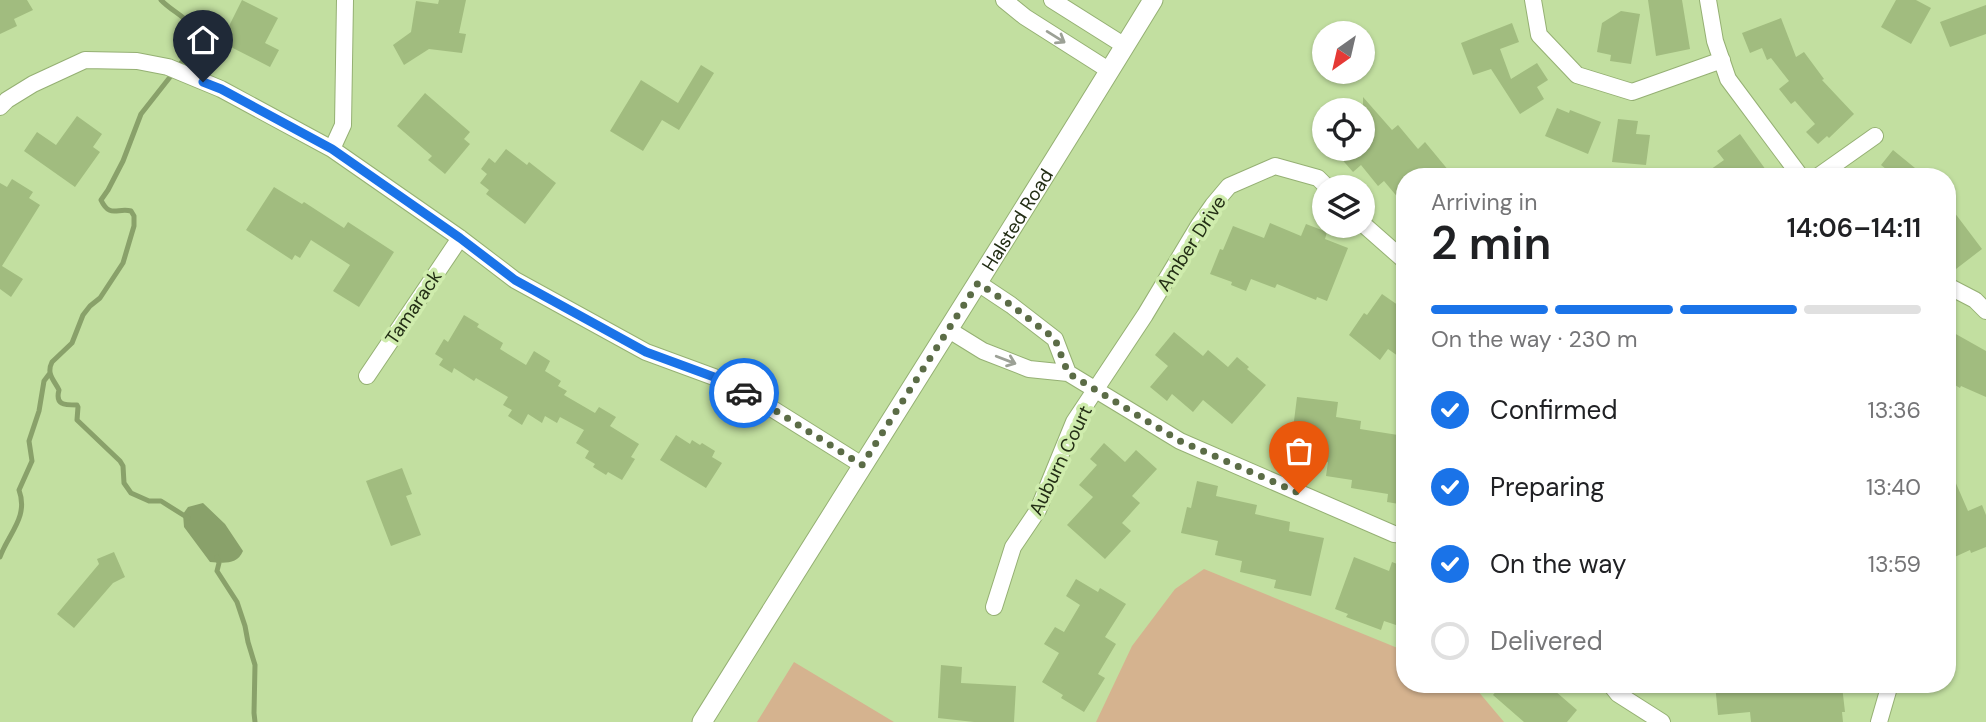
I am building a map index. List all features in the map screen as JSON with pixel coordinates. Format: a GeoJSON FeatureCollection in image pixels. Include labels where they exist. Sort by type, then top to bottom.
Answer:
{"type":"FeatureCollection","features":[{"type":"Feature","properties":{"kind":"street"},"geometry":{"type":"LineString","coordinates":[[332,149],[343,125],[345,0]]}},
{"type":"Feature","properties":{"kind":"street"},"geometry":{"type":"LineString","coordinates":[[1004,0],[1025,17],[1110,71]]}},
{"type":"Feature","properties":{"kind":"street"},"geometry":{"type":"LineString","coordinates":[[1052,0],[1125,46]]}},
{"type":"Feature","properties":{"kind":"street","name":"Halsted Road"},"geometry":{"type":"LineString","coordinates":[[702,722],[1153,0]]}},
{"type":"Feature","properties":{"kind":"street"},"geometry":{"type":"LineString","coordinates":[[1533,0],[1539,35],[1577,75],[1632,92],[1721,60]]}},
{"type":"Feature","properties":{"kind":"street"},"geometry":{"type":"LineString","coordinates":[[1707,0],[1715,41],[1728,79],[1794,168]]}},
{"type":"Feature","properties":{"kind":"street"},"geometry":{"type":"LineString","coordinates":[[0,107],[33,84],[85,60],[136,61],[168,67],[221,89],[332,149],[460,238],[515,280],[646,352],[714,377],[760,401],[862,465]]}},
{"type":"Feature","properties":{"kind":"street"},"geometry":{"type":"LineString","coordinates":[[1831,168],[1875,136]]}},
{"type":"Feature","properties":{"kind":"street","name":"Amber Drive"},"geometry":{"type":"LineString","coordinates":[[1096,390],[1199,225],[1229,187],[1275,166],[1312,176]]}},
{"type":"Feature","properties":{"kind":"street"},"geometry":{"type":"LineString","coordinates":[[1375,235],[1396,253]]}},
{"type":"Feature","properties":{"kind":"street","name":"Tamarack"},"geometry":{"type":"LineString","coordinates":[[367,376],[460,238]]}},
{"type":"Feature","properties":{"kind":"street"},"geometry":{"type":"LineString","coordinates":[[978,283],[1055,339],[1068,373]]}},
{"type":"Feature","properties":{"kind":"street"},"geometry":{"type":"LineString","coordinates":[[1956,290],[1983,302]]}},
{"type":"Feature","properties":{"kind":"street"},"geometry":{"type":"LineString","coordinates":[[949,330],[983,351],[1029,369],[1068,373],[1180,441],[1396,534]]}},
{"type":"Feature","properties":{"kind":"street","name":"Auburn Court"},"geometry":{"type":"LineString","coordinates":[[994,607],[1013,547],[1038,510],[1074,422],[1096,390]]}},
{"type":"Feature","properties":{"kind":"street"},"geometry":{"type":"LineString","coordinates":[[1617,693],[1662,722]]}},
{"type":"Feature","properties":{"kind":"street"},"geometry":{"type":"LineString","coordinates":[[1879,722],[1887,693]]}},
{"type":"Feature","properties":{"kind":"shaded area"},"geometry":{"type":"Polygon","coordinates":[[[203,503],[225,524],[243,551],[234,561],[210,562],[184,527],[183,514],[188,507],[203,503]]]}},
{"type":"Feature","properties":{"kind":"shaded area"},"geometry":{"type":"Polygon","coordinates":[[[1204,569],[1396,647],[1396,693],[1480,693],[1504,722],[1096,722],[1132,646],[1175,589],[1204,569]]]}},
{"type":"Feature","properties":{"kind":"shaded area"},"geometry":{"type":"Polygon","coordinates":[[[794,662],[894,722],[757,722],[794,662]]]}},
{"type":"Feature","properties":{"kind":"building"},"geometry":{"type":"Polygon","coordinates":[[[0,0],[27,0],[33,10],[14,19],[17,26],[0,34],[0,0]]]}},
{"type":"Feature","properties":{"kind":"building"},"geometry":{"type":"Polygon","coordinates":[[[242,0],[278,18],[265,43],[279,50],[270,67],[221,42],[242,0]]]}},
{"type":"Feature","properties":{"kind":"building"},"geometry":{"type":"Polygon","coordinates":[[[439,0],[466,0],[459,33],[466,34],[462,53],[429,49],[404,65],[393,45],[411,32],[416,1],[438,4],[439,0]]]}},
{"type":"Feature","properties":{"kind":"building"},"geometry":{"type":"Polygon","coordinates":[[[1648,0],[1682,0],[1690,49],[1656,56],[1648,0]]]}},
{"type":"Feature","properties":{"kind":"building"},"geometry":{"type":"Polygon","coordinates":[[[1896,0],[1916,0],[1931,8],[1911,44],[1881,27],[1896,0]]]}},
{"type":"Feature","properties":{"kind":"building"},"geometry":{"type":"Polygon","coordinates":[[[1986,5],[1986,34],[1950,47],[1940,22],[1986,5]]]}},
{"type":"Feature","properties":{"kind":"building"},"geometry":{"type":"Polygon","coordinates":[[[1621,11],[1640,14],[1631,64],[1610,61],[1611,55],[1597,52],[1602,23],[1621,11]]]}},
{"type":"Feature","properties":{"kind":"building"},"geometry":{"type":"Polygon","coordinates":[[[1781,18],[1796,57],[1804,52],[1824,79],[1822,80],[1854,114],[1829,138],[1827,136],[1818,144],[1806,132],[1815,124],[1795,101],[1791,104],[1779,89],[1789,81],[1771,58],[1767,60],[1762,48],[1750,53],[1742,33],[1781,18]]]}},
{"type":"Feature","properties":{"kind":"building"},"geometry":{"type":"Polygon","coordinates":[[[1512,23],[1519,42],[1500,49],[1511,79],[1537,63],[1548,80],[1537,87],[1544,99],[1520,114],[1491,69],[1473,75],[1461,43],[1512,23]]]}},
{"type":"Feature","properties":{"kind":"building"},"geometry":{"type":"Polygon","coordinates":[[[701,65],[714,73],[679,130],[662,120],[643,151],[610,131],[641,80],[678,103],[701,65]]]}},
{"type":"Feature","properties":{"kind":"building"},"geometry":{"type":"Polygon","coordinates":[[[425,93],[470,132],[464,139],[470,144],[445,174],[428,160],[432,156],[397,126],[425,93]]]}},
{"type":"Feature","properties":{"kind":"building"},"geometry":{"type":"Polygon","coordinates":[[[1557,108],[1601,122],[1588,154],[1545,136],[1557,108]]]}},
{"type":"Feature","properties":{"kind":"building"},"geometry":{"type":"Polygon","coordinates":[[[1375,111],[1392,130],[1398,125],[1418,149],[1425,142],[1447,168],[1396,168],[1396,195],[1384,181],[1378,186],[1375,175],[1369,175],[1361,165],[1353,172],[1343,161],[1375,161],[1375,111]]]}},
{"type":"Feature","properties":{"kind":"building"},"geometry":{"type":"Polygon","coordinates":[[[77,116],[102,134],[93,147],[100,152],[75,187],[24,151],[37,132],[56,145],[77,116]]]}},
{"type":"Feature","properties":{"kind":"building"},"geometry":{"type":"Polygon","coordinates":[[[1618,119],[1638,121],[1636,134],[1650,135],[1646,165],[1612,162],[1618,119]]]}},
{"type":"Feature","properties":{"kind":"building"},"geometry":{"type":"Polygon","coordinates":[[[1740,134],[1765,168],[1713,168],[1724,160],[1717,151],[1740,134]]]}},
{"type":"Feature","properties":{"kind":"building"},"geometry":{"type":"Polygon","coordinates":[[[506,149],[527,165],[529,162],[556,183],[525,224],[486,194],[489,190],[480,183],[487,174],[481,169],[489,158],[495,163],[506,149]]]}},
{"type":"Feature","properties":{"kind":"building"},"geometry":{"type":"Polygon","coordinates":[[[1893,150],[1915,168],[1885,168],[1881,165],[1893,150]]]}},
{"type":"Feature","properties":{"kind":"building"},"geometry":{"type":"Polygon","coordinates":[[[12,179],[33,192],[29,198],[40,205],[2,266],[23,279],[11,297],[0,289],[0,183],[7,187],[12,179]]]}},
{"type":"Feature","properties":{"kind":"building"},"geometry":{"type":"Polygon","coordinates":[[[274,187],[302,204],[304,202],[344,228],[348,222],[394,252],[359,307],[333,291],[350,265],[311,240],[300,258],[295,255],[292,260],[246,230],[274,187]]]}},
{"type":"Feature","properties":{"kind":"building"},"geometry":{"type":"Polygon","coordinates":[[[1956,215],[1982,249],[1956,269],[1956,215]]]}},
{"type":"Feature","properties":{"kind":"building"},"geometry":{"type":"Polygon","coordinates":[[[1270,223],[1301,236],[1306,224],[1312,226],[1312,238],[1325,238],[1348,248],[1327,301],[1317,297],[1316,300],[1277,284],[1275,288],[1251,279],[1246,291],[1231,285],[1232,282],[1210,274],[1233,226],[1264,238],[1270,223]]]}},
{"type":"Feature","properties":{"kind":"building"},"geometry":{"type":"Polygon","coordinates":[[[1382,294],[1396,304],[1396,355],[1388,349],[1380,360],[1349,335],[1364,313],[1367,315],[1382,294]]]}},
{"type":"Feature","properties":{"kind":"building"},"geometry":{"type":"Polygon","coordinates":[[[464,315],[479,324],[477,327],[503,343],[500,349],[526,365],[534,351],[550,361],[545,371],[561,381],[558,386],[567,391],[564,395],[595,413],[599,407],[616,417],[610,426],[639,444],[631,457],[635,459],[622,480],[608,472],[606,475],[585,458],[589,451],[576,443],[584,430],[560,417],[557,423],[545,416],[542,423],[528,414],[522,425],[508,416],[512,410],[503,405],[508,397],[476,378],[474,381],[454,368],[452,373],[439,365],[443,359],[435,354],[444,339],[448,342],[464,315]]]}},
{"type":"Feature","properties":{"kind":"building"},"geometry":{"type":"Polygon","coordinates":[[[1174,332],[1203,356],[1208,350],[1228,367],[1237,357],[1266,385],[1232,424],[1203,400],[1193,412],[1172,394],[1167,401],[1150,387],[1168,366],[1155,355],[1174,332]]]}},
{"type":"Feature","properties":{"kind":"building"},"geometry":{"type":"Polygon","coordinates":[[[1956,334],[1986,351],[1986,397],[1961,386],[1956,386],[1956,334]]]}},
{"type":"Feature","properties":{"kind":"building"},"geometry":{"type":"Polygon","coordinates":[[[1297,397],[1338,402],[1336,417],[1361,421],[1360,429],[1396,435],[1396,504],[1387,502],[1388,494],[1351,488],[1352,480],[1326,476],[1328,462],[1295,457],[1299,430],[1293,429],[1297,397]]]}},
{"type":"Feature","properties":{"kind":"building"},"geometry":{"type":"Polygon","coordinates":[[[676,435],[690,444],[692,440],[700,445],[702,443],[715,451],[712,457],[722,463],[706,488],[660,460],[676,435]]]}},
{"type":"Feature","properties":{"kind":"building"},"geometry":{"type":"Polygon","coordinates":[[[1104,443],[1125,462],[1136,450],[1157,469],[1132,496],[1140,503],[1122,523],[1131,531],[1105,559],[1067,525],[1093,497],[1079,485],[1097,465],[1090,459],[1104,443]]]}},
{"type":"Feature","properties":{"kind":"building"},"geometry":{"type":"Polygon","coordinates":[[[402,468],[412,494],[406,496],[421,535],[391,546],[366,481],[402,468]]]}},
{"type":"Feature","properties":{"kind":"building"},"geometry":{"type":"Polygon","coordinates":[[[1197,481],[1218,486],[1216,496],[1257,505],[1255,514],[1290,522],[1289,531],[1324,538],[1311,596],[1274,588],[1276,580],[1240,572],[1242,561],[1215,555],[1218,541],[1181,533],[1187,507],[1191,508],[1197,481]]]}},
{"type":"Feature","properties":{"kind":"building"},"geometry":{"type":"Polygon","coordinates":[[[1956,483],[1968,511],[1982,505],[1986,515],[1986,547],[1971,553],[1970,550],[1956,556],[1956,483]]]}},
{"type":"Feature","properties":{"kind":"building"},"geometry":{"type":"Polygon","coordinates":[[[114,552],[125,577],[113,583],[74,628],[57,614],[99,564],[97,559],[114,552]]]}},
{"type":"Feature","properties":{"kind":"building"},"geometry":{"type":"Polygon","coordinates":[[[1354,557],[1389,571],[1392,562],[1396,564],[1396,625],[1384,621],[1381,630],[1346,617],[1348,614],[1335,609],[1354,557]]]}},
{"type":"Feature","properties":{"kind":"building"},"geometry":{"type":"Polygon","coordinates":[[[1076,579],[1098,592],[1100,588],[1126,604],[1105,637],[1116,644],[1098,674],[1105,678],[1084,712],[1042,682],[1059,653],[1044,644],[1055,627],[1064,632],[1080,605],[1066,596],[1076,579]]]}},
{"type":"Feature","properties":{"kind":"building"},"geometry":{"type":"Polygon","coordinates":[[[941,665],[962,667],[961,683],[1016,686],[1014,722],[974,722],[938,718],[941,665]]]}},
{"type":"Feature","properties":{"kind":"building"},"geometry":{"type":"Polygon","coordinates":[[[1557,693],[1577,710],[1567,722],[1524,722],[1493,695],[1557,693]]]}},
{"type":"Feature","properties":{"kind":"building"},"geometry":{"type":"Polygon","coordinates":[[[1716,693],[1843,693],[1845,712],[1842,712],[1843,722],[1751,722],[1750,712],[1718,715],[1716,693]]]}},
{"type":"Feature","properties":{"kind":"waterway"},"geometry":{"type":"LineString","coordinates":[[161,0],[190,24],[196,36],[196,44],[141,114],[123,161],[101,200],[111,211],[131,211],[134,216],[134,226],[123,263],[100,298],[83,315],[72,343],[52,362],[50,370],[59,390],[58,399],[65,404],[77,405],[77,420],[120,461],[124,483],[131,493],[149,501],[161,501],[188,518]]}},
{"type":"Feature","properties":{"kind":"waterway"},"geometry":{"type":"LineString","coordinates":[[0,557],[19,517],[19,490],[32,461],[29,441],[39,411],[44,381],[50,373]]}},
{"type":"Feature","properties":{"kind":"waterway"},"geometry":{"type":"LineString","coordinates":[[217,557],[217,571],[237,602],[255,665],[255,722]]}},
{"type":"Feature","properties":{"kind":"way so far"},"geometry":{"type":"LineString","coordinates":[[744,393],[862,465],[978,283],[1055,339],[1068,373],[1180,441],[1299,493]]}},
{"type":"Feature","properties":{"kind":"route"},"geometry":{"type":"LineString","coordinates":[[203,82],[332,149],[460,238],[515,280],[646,352],[714,377],[744,393]]}}]}
